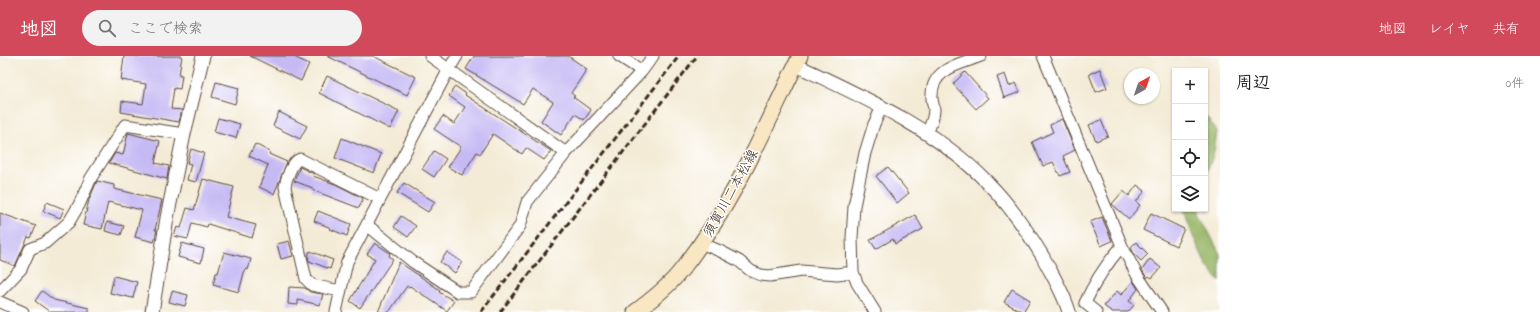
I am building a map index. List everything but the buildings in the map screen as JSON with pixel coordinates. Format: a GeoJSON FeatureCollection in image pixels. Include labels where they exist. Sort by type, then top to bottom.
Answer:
{"type":"FeatureCollection","features":[{"type":"Feature","properties":{"kind":"main road","name":"須賀川二本松線"},"geometry":{"type":"LineString","coordinates":[[636,312],[678,275],[720,215],[733,192],[798,60]]}},
{"type":"Feature","properties":{"kind":"street"},"geometry":{"type":"LineString","coordinates":[[152,312],[167,218],[184,134],[203,56]]}},
{"type":"Feature","properties":{"kind":"street"},"geometry":{"type":"LineString","coordinates":[[430,56],[566,153]]}},
{"type":"Feature","properties":{"kind":"street"},"geometry":{"type":"LineString","coordinates":[[336,312],[347,262],[457,56]]}},
{"type":"Feature","properties":{"kind":"street"},"geometry":{"type":"LineString","coordinates":[[619,56],[642,71]]}},
{"type":"Feature","properties":{"kind":"street"},"geometry":{"type":"LineString","coordinates":[[367,225],[413,262],[458,292],[471,292],[520,226],[527,202],[566,153],[642,71],[653,56]]}},
{"type":"Feature","properties":{"kind":"street"},"geometry":{"type":"LineString","coordinates":[[927,134],[934,112],[931,97],[932,86],[937,76],[950,67],[981,56]]}},
{"type":"Feature","properties":{"kind":"street"},"geometry":{"type":"LineString","coordinates":[[1043,56],[1122,246],[1138,275],[1162,312]]}},
{"type":"Feature","properties":{"kind":"street"},"geometry":{"type":"LineString","coordinates":[[798,60],[927,134],[958,156],[987,181],[1011,208],[1032,238],[1058,285],[1069,312]]}},
{"type":"Feature","properties":{"kind":"street"},"geometry":{"type":"LineString","coordinates":[[875,312],[857,283],[853,272],[852,238],[854,206],[869,138],[882,107]]}},
{"type":"Feature","properties":{"kind":"street"},"geometry":{"type":"LineString","coordinates":[[0,291],[21,269],[30,250],[45,243],[69,222],[80,205],[91,178],[125,125],[184,134]]}},
{"type":"Feature","properties":{"kind":"street"},"geometry":{"type":"LineString","coordinates":[[340,291],[312,285],[306,279],[285,187],[287,177],[295,161],[300,159],[380,199]]}},
{"type":"Feature","properties":{"kind":"street"},"geometry":{"type":"LineString","coordinates":[[701,243],[739,261],[751,271],[761,275],[770,276],[802,271],[837,274],[853,272]]}},
{"type":"Feature","properties":{"kind":"street"},"geometry":{"type":"LineString","coordinates":[[1096,312],[1085,303],[1089,293],[1122,246]]}},
{"type":"Feature","properties":{"kind":"street"},"geometry":{"type":"LineString","coordinates":[[0,302],[23,312]]}},
{"type":"Feature","properties":{"kind":"green space"},"geometry":{"type":"Polygon","coordinates":[[[1208,118],[1217,132],[1214,152],[1208,170],[1208,118]]]}},
{"type":"Feature","properties":{"kind":"green space"},"geometry":{"type":"Polygon","coordinates":[[[1185,212],[1199,212],[1220,254],[1220,282],[1207,266],[1192,234],[1185,212]]]}},
{"type":"Feature","properties":{"kind":"railway"},"geometry":{"type":"LineString","coordinates":[[481,312],[679,56]]}},
{"type":"Feature","properties":{"kind":"railway"},"geometry":{"type":"LineString","coordinates":[[500,312],[697,56]]}}]}
